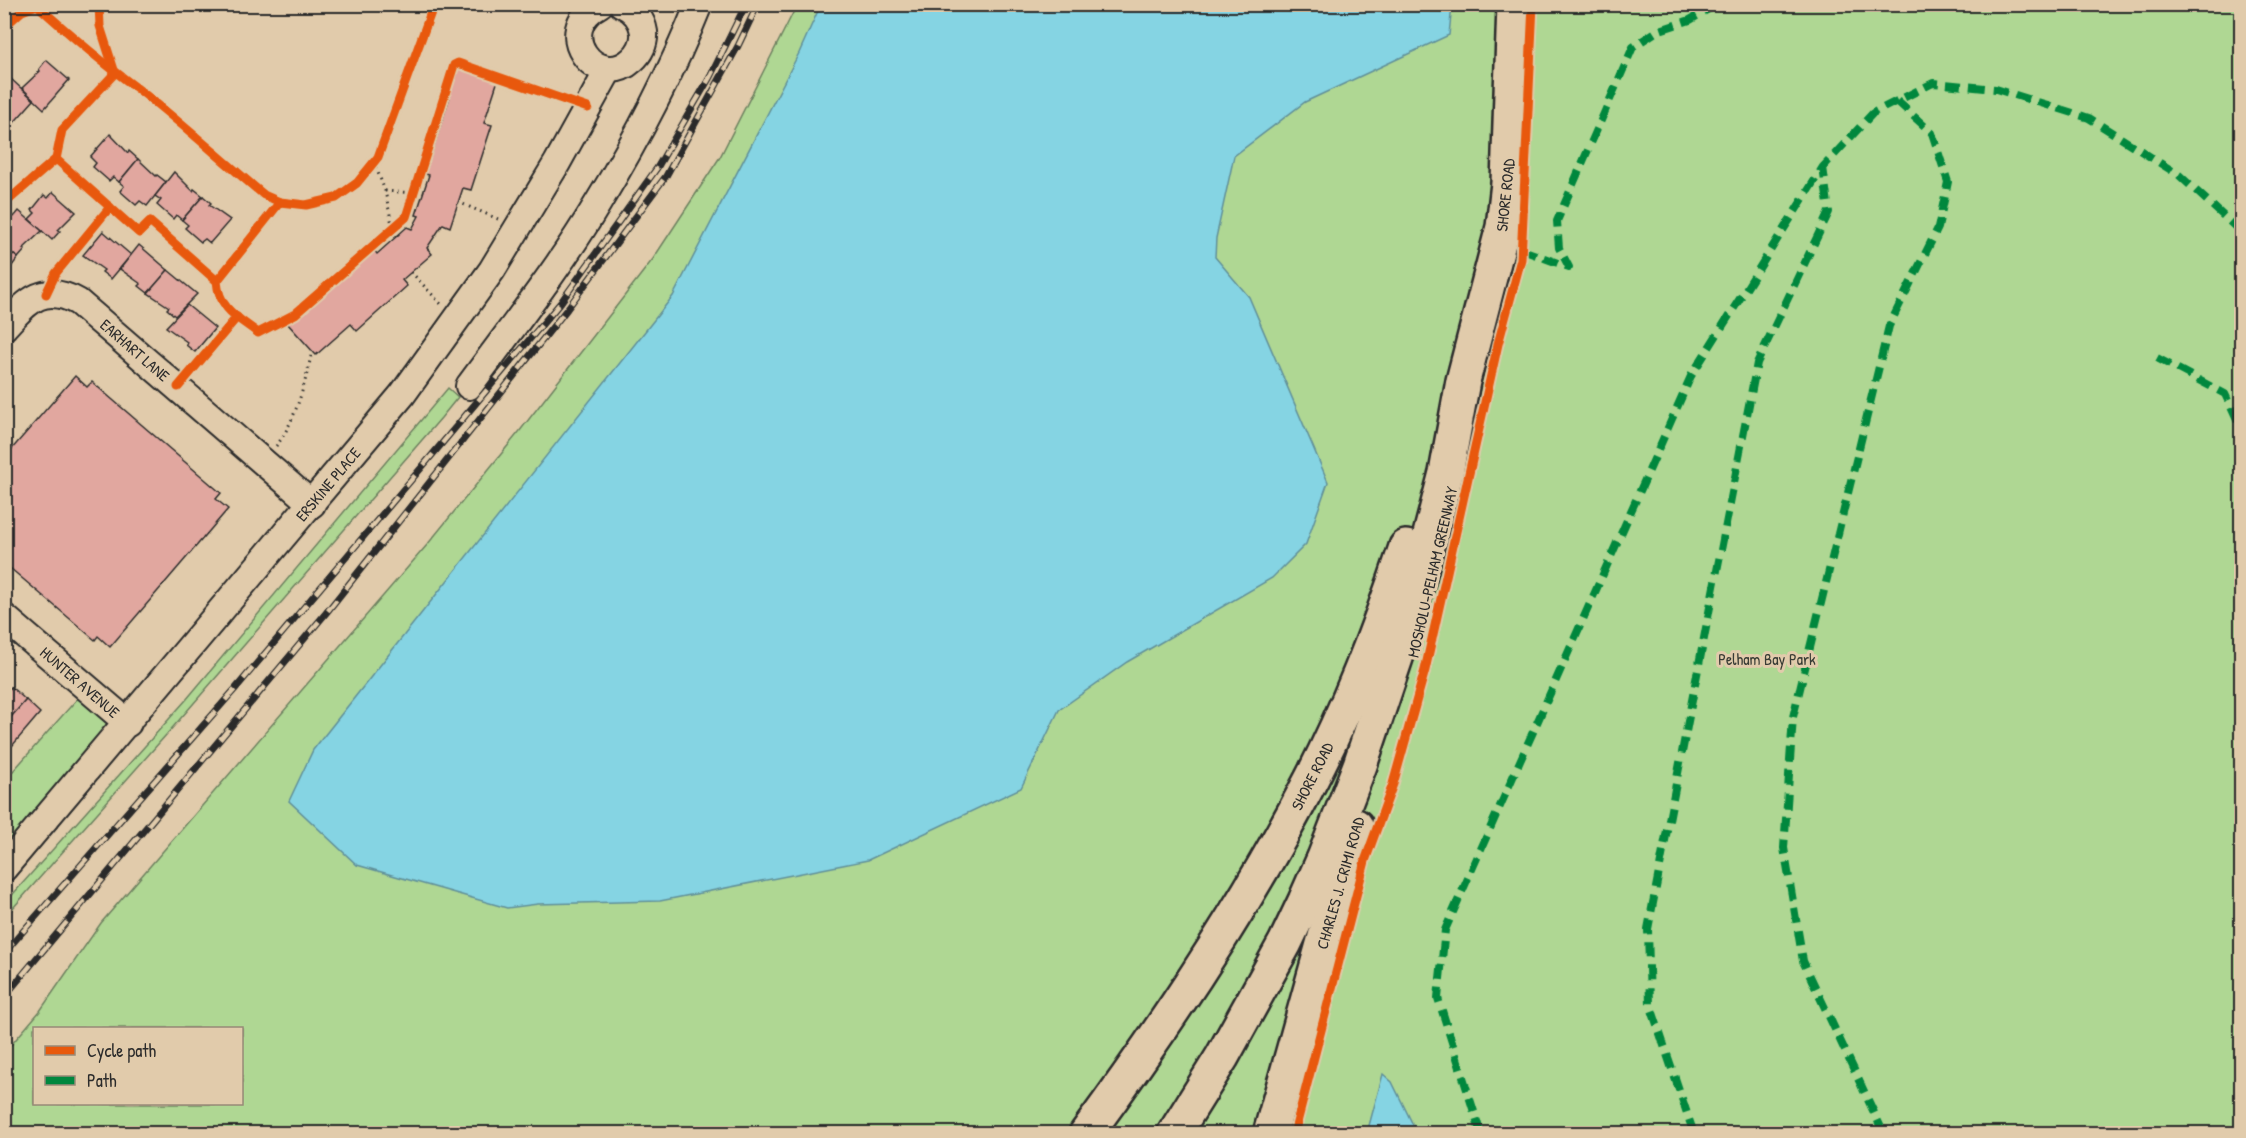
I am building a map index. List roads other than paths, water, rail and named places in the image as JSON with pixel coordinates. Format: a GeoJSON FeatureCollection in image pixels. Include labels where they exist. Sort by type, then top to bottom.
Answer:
{"type":"FeatureCollection","features":[{"type":"Feature","properties":{"kind":"main road","name":"SHORE ROAD"},"geometry":{"type":"LineString","coordinates":[[1174,1134],[1222,1057],[1285,943],[1305,901],[1356,774],[1405,631],[1446,473],[1463,381],[1497,256],[1507,203],[1514,4]]}},
{"type":"Feature","properties":{"kind":"main road","name":"SHORE ROAD"},"geometry":{"type":"LineString","coordinates":[[1086,1134],[1144,1053],[1215,945],[1256,879],[1313,777],[1367,658],[1428,474],[1463,381]]}},
{"type":"Feature","properties":{"kind":"main road","name":"CHARLES J. CRIMI ROAD"},"geometry":{"type":"LineString","coordinates":[[1270,1134],[1394,690],[1405,631]]}},
{"type":"Feature","properties":{"kind":"street"},"geometry":{"type":"LineString","coordinates":[[600,4],[586,14],[581,22],[578,40],[580,49],[592,63],[609,69],[629,63],[636,57],[644,39],[647,15],[634,12],[622,4]]}},
{"type":"Feature","properties":{"kind":"street"},"geometry":{"type":"LineString","coordinates":[[469,386],[597,206],[644,127],[675,65],[699,4]]}},
{"type":"Feature","properties":{"kind":"street","name":"ERSKINE PLACE"},"geometry":{"type":"LineString","coordinates":[[4,868],[402,395],[457,320],[518,228],[558,163],[609,69]]}},
{"type":"Feature","properties":{"kind":"street","name":"EARHART LANE"},"geometry":{"type":"LineString","coordinates":[[4,327],[27,303],[39,296],[54,294],[70,297],[87,308],[312,504]]}},
{"type":"Feature","properties":{"kind":"street","name":"HUNTER AVENUE"},"geometry":{"type":"LineString","coordinates":[[4,617],[128,723]]}},
{"type":"Feature","properties":{"kind":"water"},"geometry":{"type":"Polygon","coordinates":[[[821,4],[1452,5],[1449,35],[1305,102],[1234,156],[1216,238],[1215,257],[1249,297],[1328,482],[1306,544],[1272,578],[1127,662],[1059,710],[1021,788],[868,860],[660,901],[538,904],[507,908],[357,865],[289,801],[313,750],[673,296],[799,53],[821,4]]]}},
{"type":"Feature","properties":{"kind":"water"},"geometry":{"type":"Polygon","coordinates":[[[1383,1074],[1392,1082],[1417,1133],[1367,1133],[1383,1074]]]}},
{"type":"Feature","properties":{"kind":"railway"},"geometry":{"type":"LineString","coordinates":[[4,953],[236,688],[561,302],[657,168],[710,77],[746,4]]}},
{"type":"Feature","properties":{"kind":"railway"},"geometry":{"type":"LineString","coordinates":[[4,997],[326,613],[567,309],[666,176],[738,46],[758,4]]}},
{"type":"Feature","properties":{"kind":"park label","name":"Pelham Bay Park"},"geometry":{"type":"Point","coordinates":[1767,659]}}]}
